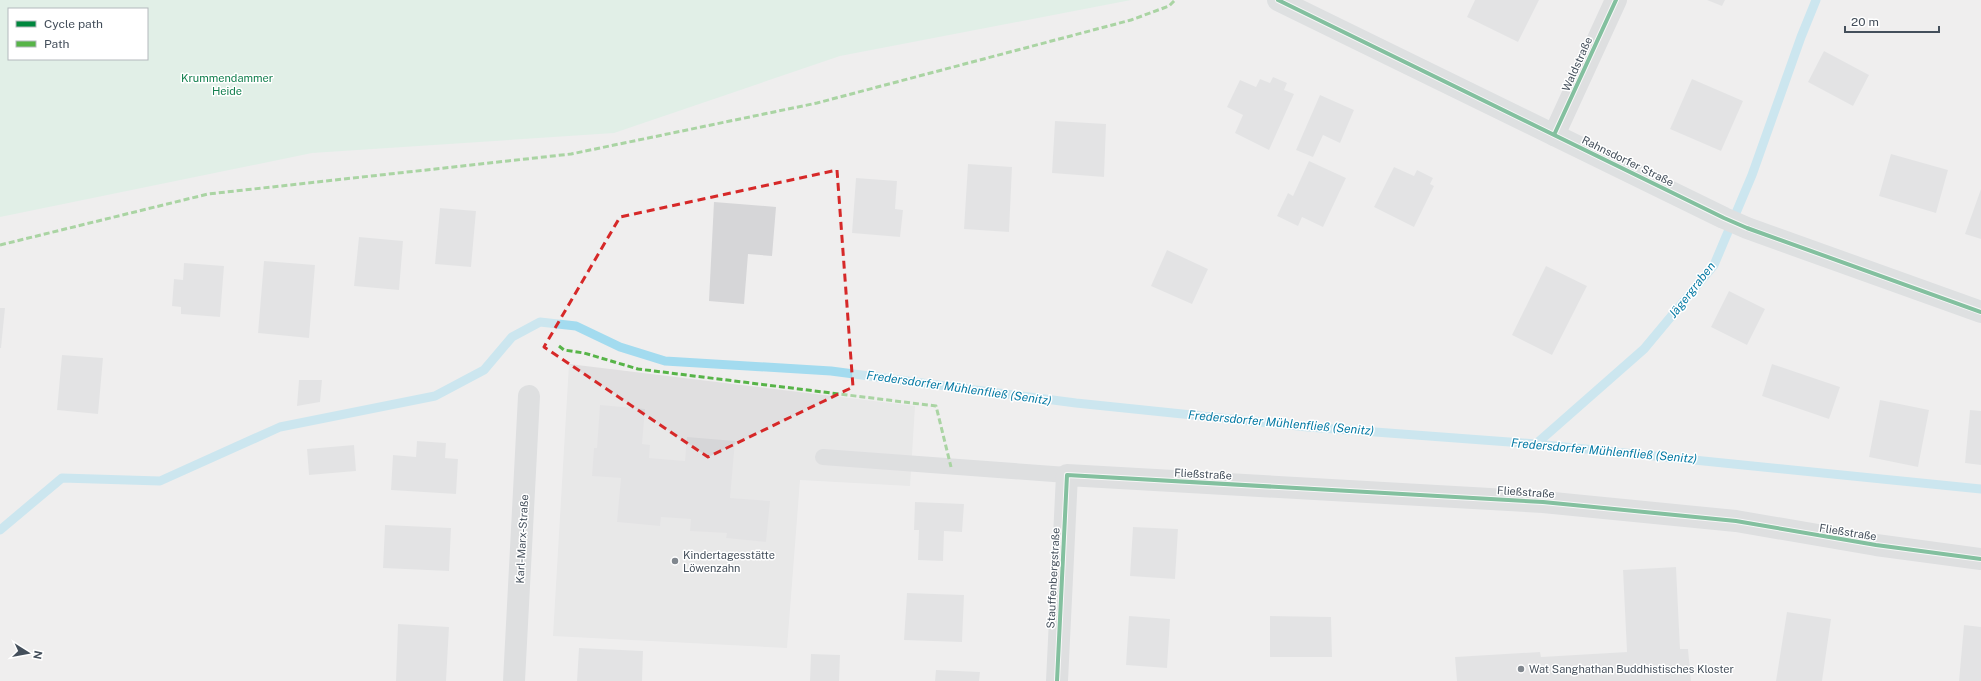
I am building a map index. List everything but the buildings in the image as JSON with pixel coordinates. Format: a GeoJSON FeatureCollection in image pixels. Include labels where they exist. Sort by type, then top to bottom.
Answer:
{"type":"FeatureCollection","features":[{"type":"Feature","properties":{"kind":"street","name":"Rahnsdorfer Straße"},"geometry":{"type":"LineString","coordinates":[[1278,0],[1724,218],[1747,228],[1981,312]]}},
{"type":"Feature","properties":{"kind":"street","name":"Waldstraße"},"geometry":{"type":"LineString","coordinates":[[1554,135],[1616,0]]}},
{"type":"Feature","properties":{"kind":"street","name":"Karl-Marx-Straße"},"geometry":{"type":"LineString","coordinates":[[514,681],[529,396]]}},
{"type":"Feature","properties":{"kind":"street","name":"Fließstraße"},"geometry":{"type":"LineString","coordinates":[[1067,475],[1542,502],[1736,521],[1876,545],[1981,560]]}},
{"type":"Feature","properties":{"kind":"street","name":"Stauffenbergstraße"},"geometry":{"type":"LineString","coordinates":[[1057,681],[1067,475]]}},
{"type":"Feature","properties":{"kind":"lane"},"geometry":{"type":"LineString","coordinates":[[823,457],[1067,475]]}},
{"type":"Feature","properties":{"kind":"highlighted area"},"geometry":{"type":"Polygon","coordinates":[[[837,170],[853,387],[708,457],[544,347],[620,217],[837,170]]]}},
{"type":"Feature","properties":{"kind":"shaded area","name":"Kindertagesstätte Löwenzahn"},"geometry":{"type":"Polygon","coordinates":[[[569,364],[915,406],[910,486],[800,480],[787,648],[553,636],[569,364]]]}},
{"type":"Feature","properties":{"kind":"green space","name":"Krummendammer Heide"},"geometry":{"type":"Polygon","coordinates":[[[0,0],[1131,0],[840,56],[614,133],[312,153],[0,217],[0,0]]]}},
{"type":"Feature","properties":{"kind":"waterway","name":"Jägergraben"},"geometry":{"type":"LineString","coordinates":[[1536,444],[1644,349],[1714,265],[1752,175],[1801,37],[1816,0]]}},
{"type":"Feature","properties":{"kind":"waterway","name":"Fredersdorfer Mühlenfließ (Senitz)"},"geometry":{"type":"LineString","coordinates":[[0,530],[62,478],[160,481],[280,427],[435,396],[484,370],[512,337],[540,322],[576,326],[620,347],[665,361],[831,371],[1076,403],[1308,427],[1536,444],[1981,489]]}},
{"type":"Feature","properties":{"kind":"marked path"},"geometry":{"type":"LineString","coordinates":[[0,245],[208,194],[571,154],[817,103],[1131,20],[1169,6],[1175,0]]}},
{"type":"Feature","properties":{"kind":"marked path"},"geometry":{"type":"LineString","coordinates":[[559,346],[564,350],[584,353],[638,369],[936,406],[951,467]]}},
{"type":"Feature","properties":{"kind":"cycle path"},"geometry":{"type":"LineString","coordinates":[[1278,0],[1724,218],[1747,228],[1981,312]]}},
{"type":"Feature","properties":{"kind":"cycle path"},"geometry":{"type":"LineString","coordinates":[[1554,135],[1616,0]]}},
{"type":"Feature","properties":{"kind":"cycle path"},"geometry":{"type":"LineString","coordinates":[[1057,681],[1067,475],[1543,502],[1736,521],[1876,545],[1981,559]]}},
{"type":"Feature","properties":{"kind":"place","name":"Kindertagesstätte Löwenzahn"},"geometry":{"type":"Point","coordinates":[675,561]}},
{"type":"Feature","properties":{"kind":"place","name":"Wat Sanghathan Buddhistisches Kloster"},"geometry":{"type":"Point","coordinates":[1521,669]}}]}
